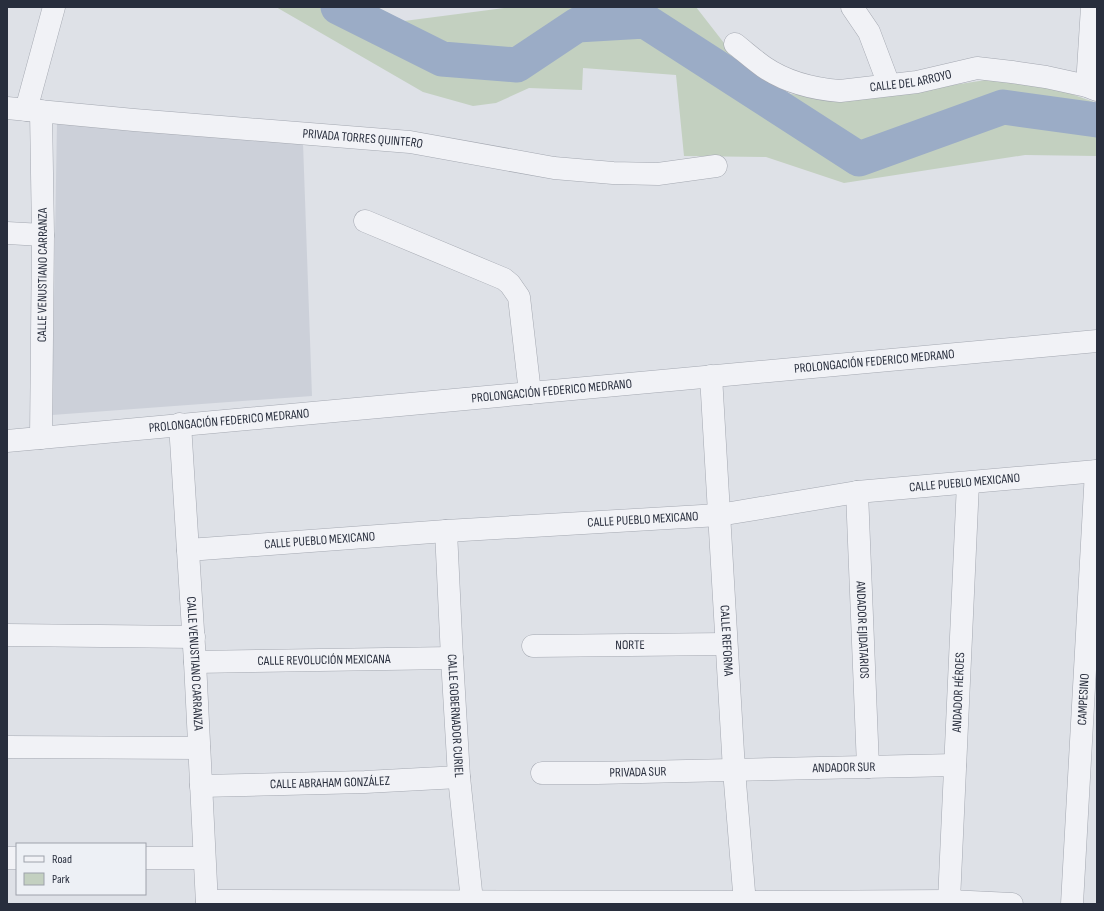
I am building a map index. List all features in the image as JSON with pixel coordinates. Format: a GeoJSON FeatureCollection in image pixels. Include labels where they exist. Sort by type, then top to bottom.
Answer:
{"type":"FeatureCollection","features":[{"type":"Feature","properties":{"kind":"street","name":"CALLE VENUSTIANO CARRANZA"},"geometry":{"type":"LineString","coordinates":[[41,438],[43,235],[25,110],[54,7]]}},
{"type":"Feature","properties":{"kind":"street"},"geometry":{"type":"LineString","coordinates":[[852,7],[869,32],[889,85]]}},
{"type":"Feature","properties":{"kind":"street"},"geometry":{"type":"LineString","coordinates":[[1092,7],[1092,88]]}},
{"type":"Feature","properties":{"kind":"street","name":"CALLE DEL ARROYO"},"geometry":{"type":"LineString","coordinates":[[734,44],[764,67],[790,80],[808,86],[840,91],[917,82],[977,68],[1012,72],[1092,88]]}},
{"type":"Feature","properties":{"kind":"street","name":"PRIVADA TORRES QUINTERO"},"geometry":{"type":"LineString","coordinates":[[25,110],[410,142],[554,168],[613,173],[658,174],[716,166]]}},
{"type":"Feature","properties":{"kind":"street"},"geometry":{"type":"LineString","coordinates":[[365,221],[504,279],[510,284],[519,297],[530,393]]}},
{"type":"Feature","properties":{"kind":"street"},"geometry":{"type":"LineString","coordinates":[[7,233],[43,235]]}},
{"type":"Feature","properties":{"kind":"street","name":"PROLONGACIÓN FEDERICO MEDRANO"},"geometry":{"type":"LineString","coordinates":[[7,441],[1097,341]]}},
{"type":"Feature","properties":{"kind":"street","name":"CALLE REFORMA"},"geometry":{"type":"LineString","coordinates":[[711,376],[734,770],[745,903]]}},
{"type":"Feature","properties":{"kind":"street","name":"CALLE VENUSTIANO CARRANZA"},"geometry":{"type":"LineString","coordinates":[[180,424],[196,662],[207,903]]}},
{"type":"Feature","properties":{"kind":"street","name":"CALLE PUEBLO MEXICANO"},"geometry":{"type":"LineString","coordinates":[[188,550],[446,531],[719,515],[857,492],[1097,471]]}},
{"type":"Feature","properties":{"kind":"street","name":"CAMPESINO"},"geometry":{"type":"LineString","coordinates":[[1072,904],[1097,471]]}},
{"type":"Feature","properties":{"kind":"street","name":"ANDADOR HÉROES"},"geometry":{"type":"LineString","coordinates":[[949,901],[968,483]]}},
{"type":"Feature","properties":{"kind":"street","name":"ANDADOR EJIDATARIOS"},"geometry":{"type":"LineString","coordinates":[[857,492],[868,767]]}},
{"type":"Feature","properties":{"kind":"street","name":"CALLE GOBERNADOR CURIEL"},"geometry":{"type":"LineString","coordinates":[[446,531],[459,777],[472,901]]}},
{"type":"Feature","properties":{"kind":"street"},"geometry":{"type":"LineString","coordinates":[[7,635],[194,637]]}},
{"type":"Feature","properties":{"kind":"street","name":"NORTE"},"geometry":{"type":"LineString","coordinates":[[533,646],[726,644]]}},
{"type":"Feature","properties":{"kind":"street","name":"CALLE REVOLUCIÓN MEXICANA"},"geometry":{"type":"LineString","coordinates":[[196,662],[452,658]]}},
{"type":"Feature","properties":{"kind":"street"},"geometry":{"type":"LineString","coordinates":[[7,747],[199,748]]}},
{"type":"Feature","properties":{"kind":"street","name":"ANDADOR SUR"},"geometry":{"type":"LineString","coordinates":[[734,770],[955,766]]}},
{"type":"Feature","properties":{"kind":"street","name":"PRIVADA SUR"},"geometry":{"type":"LineString","coordinates":[[542,773],[734,770]]}},
{"type":"Feature","properties":{"kind":"street","name":"CALLE ABRAHAM GONZÁLEZ"},"geometry":{"type":"LineString","coordinates":[[201,786],[365,782],[459,777]]}},
{"type":"Feature","properties":{"kind":"street"},"geometry":{"type":"LineString","coordinates":[[146,858],[204,858]]}},
{"type":"Feature","properties":{"kind":"street"},"geometry":{"type":"LineString","coordinates":[[207,903],[472,901],[745,903],[949,901],[1012,904]]}},
{"type":"Feature","properties":{"kind":"shaded area"},"geometry":{"type":"Polygon","coordinates":[[[57,122],[303,143],[312,396],[52,415],[57,122]]]}},
{"type":"Feature","properties":{"kind":"green space"},"geometry":{"type":"Polygon","coordinates":[[[276,7],[377,7],[404,21],[511,7],[696,7],[724,43],[757,78],[791,94],[849,101],[999,78],[1060,90],[1097,103],[1097,156],[1025,155],[844,183],[766,157],[684,156],[676,75],[583,68],[582,90],[529,88],[496,103],[473,106],[423,92],[276,7]]]}},
{"type":"Feature","properties":{"kind":"waterway"},"geometry":{"type":"LineString","coordinates":[[338,7],[442,59],[517,65],[577,25],[645,21],[859,159],[1003,107],[1097,120]]}}]}
